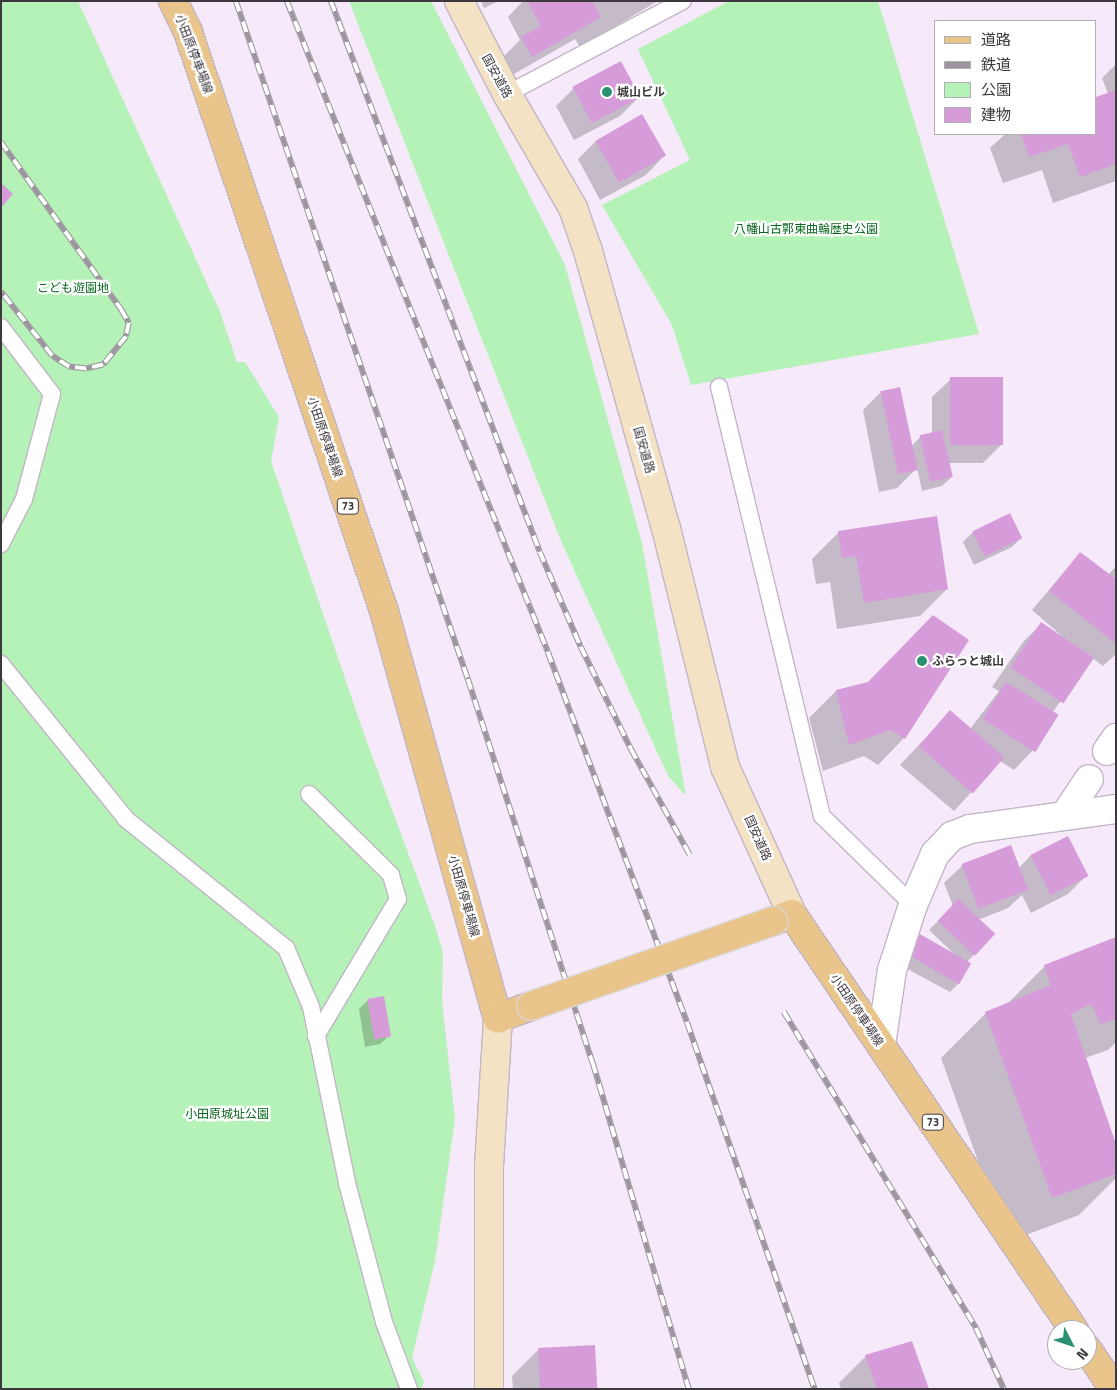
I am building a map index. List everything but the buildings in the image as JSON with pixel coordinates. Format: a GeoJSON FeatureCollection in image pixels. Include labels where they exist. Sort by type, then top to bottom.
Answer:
{"type":"FeatureCollection","features":[{"type":"Feature","properties":{"kind":"main road","name":"小田原停車場線"},"geometry":{"type":"LineString","coordinates":[[173,1],[188,32],[384,611],[498,1018]]}},
{"type":"Feature","properties":{"kind":"main road","name":"小田原停車場線"},"geometry":{"type":"LineString","coordinates":[[783,918],[881,1045],[1067,1320]]}},
{"type":"Feature","properties":{"kind":"main road"},"geometry":{"type":"LineString","coordinates":[[498,1018],[783,918]]}},
{"type":"Feature","properties":{"kind":"main road"},"geometry":{"type":"LineString","coordinates":[[1097,1364],[1114,1389]]}},
{"type":"Feature","properties":{"kind":"street","name":"国安道路"},"geometry":{"type":"LineString","coordinates":[[459,1],[507,94],[572,208],[588,251],[666,528],[725,766],[783,918]]}},
{"type":"Feature","properties":{"kind":"street"},"geometry":{"type":"LineString","coordinates":[[1065,814],[1089,779]]}},
{"type":"Feature","properties":{"kind":"street"},"geometry":{"type":"LineString","coordinates":[[881,1045],[892,970],[913,905],[935,854],[952,836],[970,829],[1065,814],[1116,809]]}},
{"type":"Feature","properties":{"kind":"street"},"geometry":{"type":"LineString","coordinates":[[489,1389],[489,1166],[498,1018]]}},
{"type":"Feature","properties":{"kind":"lane"},"geometry":{"type":"LineString","coordinates":[[507,94],[683,1]]}},
{"type":"Feature","properties":{"kind":"lane"},"geometry":{"type":"LineString","coordinates":[[1,327],[52,394],[24,499],[1,544]]}},
{"type":"Feature","properties":{"kind":"lane"},"geometry":{"type":"LineString","coordinates":[[719,388],[822,816],[913,905]]}},
{"type":"Feature","properties":{"kind":"lane"},"geometry":{"type":"LineString","coordinates":[[1,664],[126,819],[286,948],[311,1007],[347,1183],[384,1322],[409,1389]]}},
{"type":"Feature","properties":{"kind":"lane"},"geometry":{"type":"LineString","coordinates":[[309,794],[391,875],[398,899],[316,1036]]}},
{"type":"Feature","properties":{"kind":"green space","name":"小田原城址公園"},"geometry":{"type":"Polygon","coordinates":[[[1,1],[78,1],[220,312],[237,362],[245,362],[279,417],[271,461],[364,734],[443,952],[442,1001],[455,1119],[435,1261],[412,1358],[424,1382],[421,1389],[1,1389],[1,1]]]}},
{"type":"Feature","properties":{"kind":"green space"},"geometry":{"type":"Polygon","coordinates":[[[349,1],[431,1],[565,265],[642,543],[686,796],[668,776],[561,541],[349,1]]]}},
{"type":"Feature","properties":{"kind":"green space","name":"八幡山古郭東曲輪歴史公園"},"geometry":{"type":"Polygon","coordinates":[[[729,1],[878,1],[979,334],[691,385],[672,325],[602,205],[690,160],[638,49],[729,1]]]}},
{"type":"Feature","properties":{"kind":"railway"},"geometry":{"type":"LineString","coordinates":[[236,1],[468,679],[593,1063],[689,1389]]}},
{"type":"Feature","properties":{"kind":"railway"},"geometry":{"type":"LineString","coordinates":[[287,1],[548,652],[687,1022],[815,1389]]}},
{"type":"Feature","properties":{"kind":"railway"},"geometry":{"type":"LineString","coordinates":[[331,1],[540,552],[581,647],[631,749],[690,855]]}},
{"type":"Feature","properties":{"kind":"railway"},"geometry":{"type":"LineString","coordinates":[[1,142],[121,309],[129,323],[126,337],[103,365],[86,369],[69,367],[52,356],[1,292]]}},
{"type":"Feature","properties":{"kind":"railway"},"geometry":{"type":"LineString","coordinates":[[784,1012],[976,1328],[1004,1389]]}},
{"type":"Feature","properties":{"kind":"place","name":"城山ビル"},"geometry":{"type":"Point","coordinates":[607,92]}},
{"type":"Feature","properties":{"kind":"place","name":"ふらっと城山"},"geometry":{"type":"Point","coordinates":[922,661]}},
{"type":"Feature","properties":{"kind":"park label","name":"こども遊園地"},"geometry":{"type":"Point","coordinates":[73,288]}}]}
